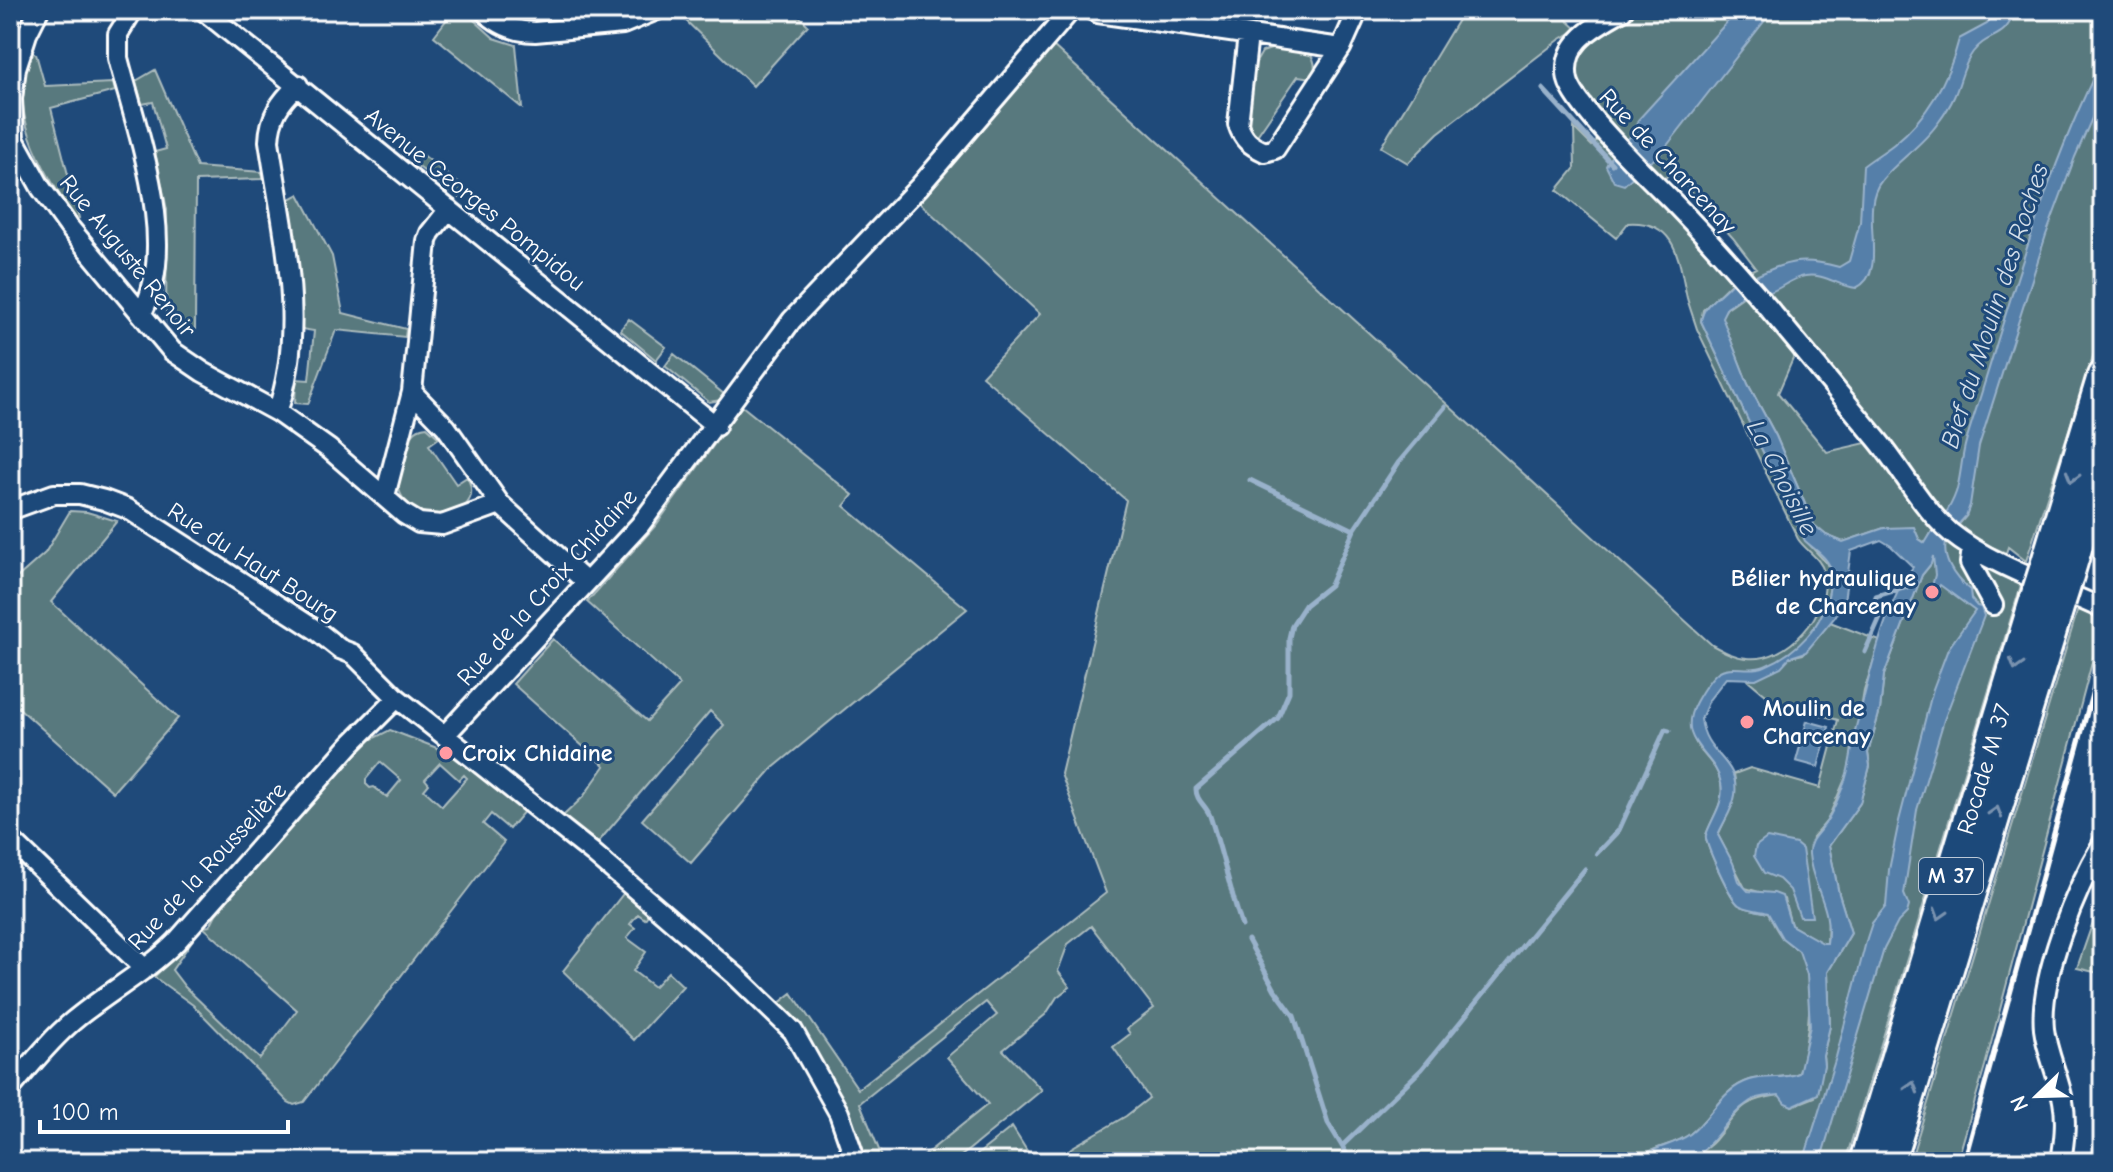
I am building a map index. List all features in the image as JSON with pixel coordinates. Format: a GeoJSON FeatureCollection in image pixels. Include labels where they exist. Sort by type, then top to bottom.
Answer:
{"type":"FeatureCollection","features":[{"type":"Feature","properties":{"kind":"highway","name":"Rocade M 37"},"geometry":{"type":"LineString","coordinates":[[1889,1162],[2052,585],[2103,376]]}},
{"type":"Feature","properties":{"kind":"highway","name":"Rocade M 37"},"geometry":{"type":"LineString","coordinates":[[1865,1162],[2052,585],[2103,457]]}},
{"type":"Feature","properties":{"kind":"street","name":"Rue Auguste Renoir"},"geometry":{"type":"LineString","coordinates":[[39,10],[16,68],[12,138],[41,188],[69,227],[181,359],[277,412],[329,449],[419,523],[442,525],[500,504]]}},
{"type":"Feature","properties":{"kind":"street"},"geometry":{"type":"LineString","coordinates":[[133,10],[118,34],[118,58],[156,209],[155,275],[151,295],[141,314]]}},
{"type":"Feature","properties":{"kind":"street","name":"Avenue Georges Pompidou"},"geometry":{"type":"LineString","coordinates":[[203,10],[716,426]]}},
{"type":"Feature","properties":{"kind":"street"},"geometry":{"type":"LineString","coordinates":[[483,10],[498,22],[523,32],[623,24],[657,10]]}},
{"type":"Feature","properties":{"kind":"street","name":"Rue de la Croix Chidaine"},"geometry":{"type":"LineString","coordinates":[[445,735],[640,525],[792,320],[919,187],[1071,10]]}},
{"type":"Feature","properties":{"kind":"street"},"geometry":{"type":"LineString","coordinates":[[1092,10],[1341,48]]}},
{"type":"Feature","properties":{"kind":"street"},"geometry":{"type":"LineString","coordinates":[[1248,35],[1238,124],[1242,136],[1251,146],[1265,152],[1275,149],[1341,48],[1358,10]]}},
{"type":"Feature","properties":{"kind":"street","name":"Rue de Charcenay"},"geometry":{"type":"LineString","coordinates":[[1623,10],[1581,37],[1570,52],[1567,64],[1571,88],[1616,145],[1759,295],[1887,451],[1937,520],[1972,548]]}},
{"type":"Feature","properties":{"kind":"street"},"geometry":{"type":"LineString","coordinates":[[277,412],[287,367],[291,293],[269,128],[278,106],[298,85]]}},
{"type":"Feature","properties":{"kind":"street"},"geometry":{"type":"LineString","coordinates":[[385,496],[412,392],[427,241],[449,209]]}},
{"type":"Feature","properties":{"kind":"street"},"geometry":{"type":"LineString","coordinates":[[412,392],[446,427],[500,504],[586,582]]}},
{"type":"Feature","properties":{"kind":"street","name":"Rue du Haut Bourg"},"geometry":{"type":"LineString","coordinates":[[10,510],[36,499],[67,494],[92,496],[128,509],[316,630],[340,649],[353,654],[397,698],[445,735]]}},
{"type":"Feature","properties":{"kind":"street"},"geometry":{"type":"LineString","coordinates":[[1993,605],[1970,563],[1972,548],[2103,609]]}},
{"type":"Feature","properties":{"kind":"street","name":"Rue de la Rousselière"},"geometry":{"type":"LineString","coordinates":[[10,1089],[73,1021],[145,969],[176,942],[351,744],[397,698]]}},
{"type":"Feature","properties":{"kind":"street"},"geometry":{"type":"LineString","coordinates":[[445,735],[593,853],[736,976],[793,1031],[839,1113],[856,1162]]}},
{"type":"Feature","properties":{"kind":"street"},"geometry":{"type":"LineString","coordinates":[[10,839],[145,969]]}},
{"type":"Feature","properties":{"kind":"street"},"geometry":{"type":"LineString","coordinates":[[2061,1162],[2065,1120],[2045,1034],[2045,1005],[2071,906],[2103,843]]}},
{"type":"Feature","properties":{"kind":"green space"},"geometry":{"type":"Polygon","coordinates":[[[454,10],[463,10],[494,38],[516,45],[522,108],[434,36],[454,10]]]}},
{"type":"Feature","properties":{"kind":"green space"},"geometry":{"type":"Polygon","coordinates":[[[683,10],[793,10],[808,25],[753,86],[679,14],[683,10]]]}},
{"type":"Feature","properties":{"kind":"green space"},"geometry":{"type":"Polygon","coordinates":[[[1464,10],[1556,10],[1577,29],[1438,133],[1408,163],[1381,147],[1464,10]]]}},
{"type":"Feature","properties":{"kind":"green space"},"geometry":{"type":"Polygon","coordinates":[[[1636,10],[2103,10],[2103,326],[2026,561],[2008,547],[2006,553],[1980,542],[1976,561],[2021,585],[1845,1162],[1683,1162],[1711,1144],[1747,1104],[1779,1095],[1792,1106],[1815,1097],[1830,1026],[1828,972],[1851,933],[1829,846],[1860,803],[1870,766],[1868,753],[1880,710],[1884,675],[1922,575],[1931,564],[1932,556],[1967,515],[1948,524],[1762,294],[1780,306],[1776,300],[1750,279],[1746,273],[1756,268],[1733,238],[1672,170],[1652,195],[1733,281],[1703,310],[1701,321],[1805,540],[1831,568],[1827,601],[1813,630],[1803,642],[1778,662],[1762,668],[1719,672],[1699,700],[1692,720],[1695,741],[1716,770],[1721,783],[1720,803],[1706,835],[1719,871],[1735,901],[1746,908],[1768,913],[1779,933],[1799,951],[1805,961],[1809,1010],[1799,1073],[1740,1084],[1690,1134],[1634,1162],[1060,1162],[1071,1148],[1126,1116],[1149,1098],[1113,1047],[1130,1034],[1127,1029],[1154,1008],[1091,926],[1068,944],[1058,971],[1070,987],[1057,997],[1046,1014],[1003,1050],[1042,1090],[954,1162],[916,1162],[988,1104],[947,1057],[997,1015],[986,1002],[860,1103],[884,1162],[867,1162],[830,1079],[778,1004],[792,993],[858,1089],[1106,893],[1061,774],[1126,500],[982,376],[1040,314],[918,201],[1052,45],[1712,645],[1738,656],[1762,657],[1791,644],[1814,618],[1825,587],[1822,567],[1798,539],[1697,329],[1678,258],[1667,236],[1645,224],[1628,223],[1616,238],[1557,190],[1575,168],[1574,128],[1592,146],[1609,126],[1581,85],[1576,70],[1577,58],[1596,36],[1636,10]]]}},
{"type":"Feature","properties":{"kind":"green space"},"geometry":{"type":"Polygon","coordinates":[[[1274,48],[1309,53],[1314,61],[1314,74],[1313,78],[1298,76],[1256,137],[1248,124],[1255,64],[1262,52],[1274,48]]]}},
{"type":"Feature","properties":{"kind":"green space"},"geometry":{"type":"Polygon","coordinates":[[[33,53],[36,54],[45,86],[113,83],[115,91],[51,108],[79,218],[75,219],[49,177],[30,137],[22,95],[25,74],[33,53]]]}},
{"type":"Feature","properties":{"kind":"green space"},"geometry":{"type":"Polygon","coordinates":[[[155,70],[197,167],[262,172],[263,179],[196,181],[195,331],[181,328],[177,319],[168,323],[166,316],[167,210],[155,152],[166,149],[153,102],[142,104],[136,81],[155,70]]]}},
{"type":"Feature","properties":{"kind":"green space"},"geometry":{"type":"Polygon","coordinates":[[[418,151],[467,190],[460,198],[412,162],[418,151]]]}},
{"type":"Feature","properties":{"kind":"green space"},"geometry":{"type":"Polygon","coordinates":[[[299,194],[332,256],[343,313],[406,329],[405,337],[336,330],[308,404],[295,403],[296,379],[309,380],[314,331],[301,329],[288,200],[299,194]]]}},
{"type":"Feature","properties":{"kind":"green space"},"geometry":{"type":"Polygon","coordinates":[[[1747,294],[1796,352],[1778,393],[1827,452],[1870,442],[1909,493],[1909,501],[1934,527],[1926,543],[1919,539],[1914,528],[1884,528],[1843,542],[1826,535],[1814,525],[1776,436],[1748,384],[1721,316],[1747,294]]]}},
{"type":"Feature","properties":{"kind":"green space"},"geometry":{"type":"Polygon","coordinates":[[[629,319],[666,347],[656,360],[620,330],[629,319]]]}},
{"type":"Feature","properties":{"kind":"green space"},"geometry":{"type":"Polygon","coordinates":[[[674,354],[725,395],[721,400],[709,402],[665,366],[674,354]]]}},
{"type":"Feature","properties":{"kind":"green space"},"geometry":{"type":"Polygon","coordinates":[[[742,406],[853,495],[844,506],[967,609],[773,768],[691,863],[642,820],[724,725],[710,711],[595,846],[561,818],[583,797],[605,766],[513,684],[553,639],[647,721],[680,685],[587,602],[656,525],[742,406]]]}},
{"type":"Feature","properties":{"kind":"green space"},"geometry":{"type":"Polygon","coordinates":[[[427,427],[439,438],[429,445],[456,484],[467,477],[471,492],[467,504],[457,511],[428,514],[414,508],[403,498],[398,479],[406,447],[415,432],[427,427]]]}},
{"type":"Feature","properties":{"kind":"green space"},"geometry":{"type":"Polygon","coordinates":[[[70,511],[87,512],[117,521],[51,602],[178,718],[113,792],[10,700],[10,584],[45,553],[70,511]]]}},
{"type":"Feature","properties":{"kind":"green space"},"geometry":{"type":"Polygon","coordinates":[[[2078,609],[2103,621],[1957,1162],[1910,1162],[2078,609]]]}},
{"type":"Feature","properties":{"kind":"green space"},"geometry":{"type":"Polygon","coordinates":[[[1830,622],[1880,641],[1864,691],[1852,763],[1827,821],[1813,837],[1810,858],[1828,917],[1827,943],[1823,944],[1791,925],[1784,899],[1745,888],[1718,835],[1734,798],[1734,774],[1750,768],[1820,788],[1838,720],[1773,701],[1748,680],[1774,670],[1790,657],[1803,654],[1830,622]]]}},
{"type":"Feature","properties":{"kind":"green space"},"geometry":{"type":"Polygon","coordinates":[[[390,730],[445,751],[443,754],[446,756],[450,753],[526,809],[509,829],[491,814],[483,824],[504,842],[304,1102],[294,1105],[193,1005],[154,977],[194,938],[172,970],[185,987],[260,1059],[297,1010],[203,927],[210,926],[216,914],[344,765],[370,740],[390,730]],[[380,762],[366,779],[366,784],[387,797],[401,780],[380,762]],[[440,763],[425,779],[429,784],[424,790],[442,806],[467,778],[464,775],[459,780],[440,763]]]}},
{"type":"Feature","properties":{"kind":"green space"},"geometry":{"type":"Polygon","coordinates":[[[626,890],[650,912],[645,919],[638,914],[630,924],[635,928],[627,938],[646,952],[633,971],[654,987],[668,972],[683,986],[634,1040],[563,971],[626,890]]]}},
{"type":"Feature","properties":{"kind":"green space"},"geometry":{"type":"Polygon","coordinates":[[[2103,905],[2103,974],[2077,968],[2093,922],[2103,905]]]}},
{"type":"Feature","properties":{"kind":"green space"},"geometry":{"type":"Polygon","coordinates":[[[1012,1127],[1034,1162],[968,1162],[1012,1127]]]}},
{"type":"Feature","properties":{"kind":"water"},"geometry":{"type":"Polygon","coordinates":[[[1738,10],[1773,10],[1658,157],[1624,185],[1614,182],[1606,166],[1614,153],[1630,136],[1638,120],[1738,10]]]}},
{"type":"Feature","properties":{"kind":"water"},"geometry":{"type":"Polygon","coordinates":[[[1995,10],[2015,10],[2002,32],[1973,52],[1942,117],[1925,139],[1889,172],[1875,193],[1872,268],[1866,280],[1856,288],[1819,276],[1805,276],[1762,294],[1749,279],[1773,268],[1802,261],[1839,267],[1849,261],[1860,222],[1863,166],[1894,144],[1917,122],[1943,83],[1959,39],[1987,24],[1995,10]]]}},
{"type":"Feature","properties":{"kind":"water"},"geometry":{"type":"Polygon","coordinates":[[[2103,58],[2103,93],[2046,235],[1979,446],[1970,505],[1957,526],[1942,519],[1956,493],[1970,428],[2021,264],[2066,139],[2103,58]]]}},
{"type":"Feature","properties":{"kind":"water","name":"La Choisille"},"geometry":{"type":"Polygon","coordinates":[[[1733,281],[1740,283],[1749,292],[1727,307],[1722,317],[1748,384],[1776,436],[1814,525],[1826,535],[1843,542],[1884,528],[1914,527],[1919,539],[1925,543],[1936,525],[1948,536],[1945,551],[1950,566],[1970,590],[1971,599],[1981,607],[1984,616],[1944,720],[1917,810],[1904,894],[1909,906],[1907,913],[1898,922],[1884,949],[1820,1162],[1803,1162],[1836,1057],[1867,938],[1872,923],[1886,906],[1889,870],[1899,821],[1933,689],[1948,649],[1975,611],[1940,585],[1938,589],[1932,586],[1935,575],[1933,556],[1922,575],[1884,675],[1880,710],[1868,753],[1870,766],[1860,803],[1829,846],[1851,933],[1828,972],[1830,1026],[1818,1094],[1792,1106],[1779,1095],[1752,1100],[1695,1156],[1674,1163],[1635,1162],[1690,1134],[1740,1084],[1799,1073],[1810,1026],[1807,975],[1799,951],[1782,938],[1768,913],[1746,908],[1735,901],[1713,859],[1706,835],[1720,803],[1721,783],[1690,728],[1696,702],[1718,672],[1729,668],[1765,666],[1788,653],[1807,636],[1821,616],[1831,579],[1826,560],[1805,541],[1701,321],[1710,304],[1733,281]],[[1881,540],[1851,551],[1844,601],[1806,652],[1790,657],[1781,667],[1756,679],[1726,678],[1709,700],[1701,719],[1709,741],[1732,773],[1735,783],[1732,806],[1718,835],[1739,881],[1748,891],[1782,896],[1791,925],[1823,943],[1827,943],[1827,918],[1809,849],[1843,787],[1879,642],[1893,601],[1913,567],[1881,540]]]}},
{"type":"Feature","properties":{"kind":"water"},"geometry":{"type":"Polygon","coordinates":[[[1807,721],[1829,727],[1818,767],[1796,761],[1807,721]]]}},
{"type":"Feature","properties":{"kind":"water"},"geometry":{"type":"Polygon","coordinates":[[[1767,838],[1796,844],[1802,849],[1812,917],[1800,917],[1790,890],[1779,879],[1764,873],[1754,856],[1756,846],[1767,838]]]}},
{"type":"Feature","properties":{"kind":"waterway"},"geometry":{"type":"LineString","coordinates":[[1543,89],[1612,164]]}},
{"type":"Feature","properties":{"kind":"waterway"},"geometry":{"type":"LineString","coordinates":[[1242,926],[1210,816],[1196,789],[1278,718],[1289,692],[1289,638],[1292,625],[1305,605],[1330,585],[1354,530],[1399,462],[1445,407]]}},
{"type":"Feature","properties":{"kind":"waterway"},"geometry":{"type":"LineString","coordinates":[[1250,480],[1354,530]]}},
{"type":"Feature","properties":{"kind":"waterway"},"geometry":{"type":"LineString","coordinates":[[1877,606],[1876,596],[1907,587]]}},
{"type":"Feature","properties":{"kind":"waterway"},"geometry":{"type":"LineString","coordinates":[[1865,652],[1880,612]]}},
{"type":"Feature","properties":{"kind":"waterway"},"geometry":{"type":"LineString","coordinates":[[1597,853],[1619,830],[1665,730],[1669,731]]}},
{"type":"Feature","properties":{"kind":"waterway"},"geometry":{"type":"LineString","coordinates":[[1348,1162],[1350,1160],[1342,1146],[1422,1069],[1585,869]]}},
{"type":"Feature","properties":{"kind":"waterway"},"geometry":{"type":"LineString","coordinates":[[1248,940],[1275,990],[1294,1016],[1328,1123],[1342,1146]]}},
{"type":"Feature","properties":{"kind":"railway"},"geometry":{"type":"LineString","coordinates":[[1964,1162],[2103,654]]}},
{"type":"Feature","properties":{"kind":"place","name":"Bélier hydraulique de Charcenay"},"geometry":{"type":"Point","coordinates":[1932,592]}},
{"type":"Feature","properties":{"kind":"place","name":"Moulin de Charcenay"},"geometry":{"type":"Point","coordinates":[1747,722]}},
{"type":"Feature","properties":{"kind":"place","name":"Croix Chidaine"},"geometry":{"type":"Point","coordinates":[446,753]}},
{"type":"Feature","properties":{"kind":"water label","name":"Bief du Moulin des Roches"},"geometry":{"type":"Point","coordinates":[1995,306]}}]}
